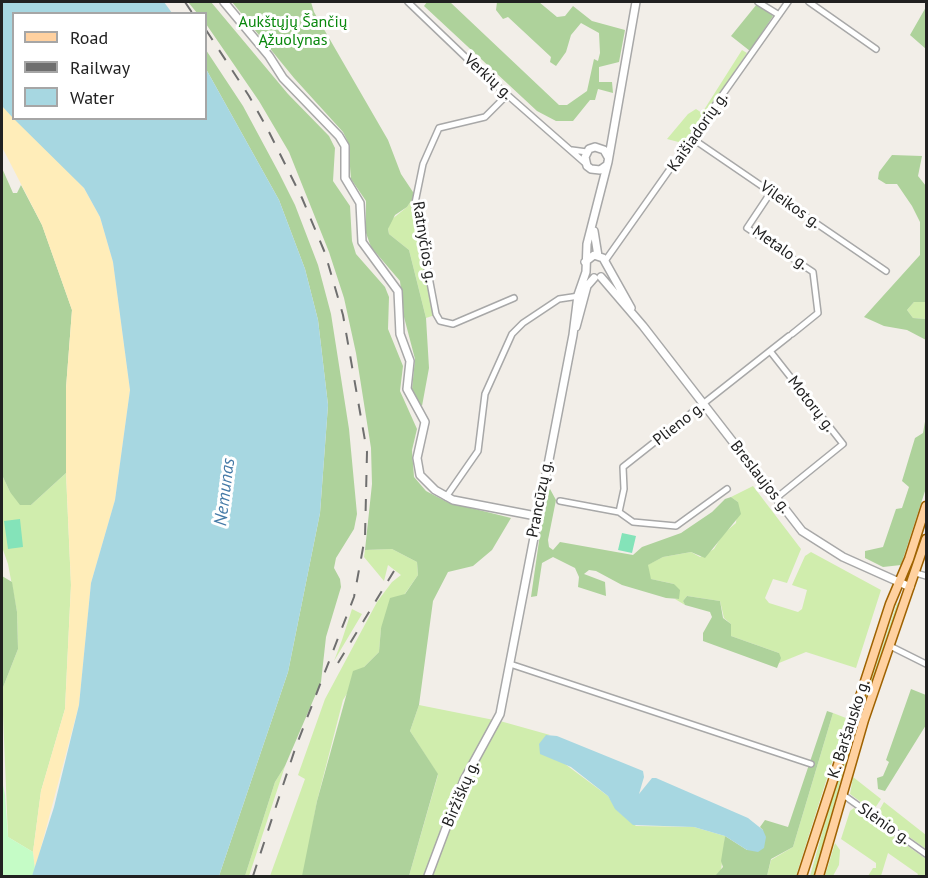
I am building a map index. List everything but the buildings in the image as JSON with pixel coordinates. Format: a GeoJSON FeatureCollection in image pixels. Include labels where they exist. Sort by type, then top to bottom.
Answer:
{"type":"FeatureCollection","features":[{"type":"Feature","properties":{"kind":"main road","name":"K. Baršausko g."},"geometry":{"type":"LineString","coordinates":[[802,876],[853,714],[927,506]]}},
{"type":"Feature","properties":{"kind":"main road","name":"K. Baršausko g."},"geometry":{"type":"LineString","coordinates":[[819,876],[842,794],[927,539]]}},
{"type":"Feature","properties":{"kind":"street"},"geometry":{"type":"LineString","coordinates":[[224,2],[269,56],[283,78],[343,141],[345,178],[357,197],[361,212],[362,242],[398,291],[400,334],[410,361],[407,389],[425,422],[417,468],[429,485],[446,497],[484,507],[536,516]]}},
{"type":"Feature","properties":{"kind":"street","name":"Verkių g."},"geometry":{"type":"LineString","coordinates":[[408,2],[507,95],[585,163]]}},
{"type":"Feature","properties":{"kind":"street"},"geometry":{"type":"LineString","coordinates":[[585,262],[591,256],[598,256],[605,261],[607,269],[598,278],[585,272],[585,262],[607,162],[636,2]]}},
{"type":"Feature","properties":{"kind":"street"},"geometry":{"type":"LineString","coordinates":[[758,2],[779,15]]}},
{"type":"Feature","properties":{"kind":"street","name":"Kaišiadorių g."},"geometry":{"type":"LineString","coordinates":[[605,261],[693,140],[788,2]]}},
{"type":"Feature","properties":{"kind":"street"},"geometry":{"type":"LineString","coordinates":[[808,2],[876,49]]}},
{"type":"Feature","properties":{"kind":"street","name":"Ratnyčios g."},"geometry":{"type":"LineString","coordinates":[[507,95],[485,117],[439,128],[423,164],[415,203],[436,314],[440,321],[453,324],[514,298]]}},
{"type":"Feature","properties":{"kind":"street"},"geometry":{"type":"LineString","coordinates":[[572,150],[587,152],[598,147],[613,129]]}},
{"type":"Feature","properties":{"kind":"street","name":"Vileikos g."},"geometry":{"type":"LineString","coordinates":[[693,140],[886,271]]}},
{"type":"Feature","properties":{"kind":"street"},"geometry":{"type":"LineString","coordinates":[[598,147],[604,150],[607,162]]}},
{"type":"Feature","properties":{"kind":"street"},"geometry":{"type":"LineString","coordinates":[[587,152],[585,163],[594,170],[600,192]]}},
{"type":"Feature","properties":{"kind":"street"},"geometry":{"type":"LineString","coordinates":[[594,170],[600,170],[607,162]]}},
{"type":"Feature","properties":{"kind":"street","name":"Metalo g."},"geometry":{"type":"LineString","coordinates":[[770,351],[818,313],[813,272],[747,228],[771,192]]}},
{"type":"Feature","properties":{"kind":"street"},"geometry":{"type":"LineString","coordinates":[[594,222],[594,244],[598,256]]}},
{"type":"Feature","properties":{"kind":"street","name":"Breslaujos g."},"geometry":{"type":"LineString","coordinates":[[607,269],[643,326],[775,499],[812,539],[843,557],[910,587]]}},
{"type":"Feature","properties":{"kind":"street","name":"Prancūzų g."},"geometry":{"type":"LineString","coordinates":[[500,714],[536,516],[585,272]]}},
{"type":"Feature","properties":{"kind":"street","name":"Breslaujos g."},"geometry":{"type":"LineString","coordinates":[[598,278],[643,326]]}},
{"type":"Feature","properties":{"kind":"street","name":"Prancūzų g."},"geometry":{"type":"LineString","coordinates":[[580,296],[587,286],[598,278]]}},
{"type":"Feature","properties":{"kind":"street"},"geometry":{"type":"LineString","coordinates":[[446,497],[478,451],[485,394],[512,334],[543,308],[567,296],[580,296]]}},
{"type":"Feature","properties":{"kind":"street","name":"Plieno g."},"geometry":{"type":"LineString","coordinates":[[619,512],[624,489],[623,467],[770,351]]}},
{"type":"Feature","properties":{"kind":"street","name":"Motorų g."},"geometry":{"type":"LineString","coordinates":[[770,351],[843,444],[775,499]]}},
{"type":"Feature","properties":{"kind":"street"},"geometry":{"type":"LineString","coordinates":[[560,501],[619,512],[633,522],[676,526],[727,489]]}},
{"type":"Feature","properties":{"kind":"street"},"geometry":{"type":"LineString","coordinates":[[916,573],[927,576]]}},
{"type":"Feature","properties":{"kind":"street"},"geometry":{"type":"LineString","coordinates":[[890,646],[927,664]]}},
{"type":"Feature","properties":{"kind":"street"},"geometry":{"type":"LineString","coordinates":[[510,664],[811,764]]}},
{"type":"Feature","properties":{"kind":"street","name":"Biržiškų g."},"geometry":{"type":"LineString","coordinates":[[428,876],[464,780],[500,714]]}},
{"type":"Feature","properties":{"kind":"street","name":"Slėnio g."},"geometry":{"type":"LineString","coordinates":[[842,794],[927,854]]}},
{"type":"Feature","properties":{"kind":"green space"},"geometry":{"type":"Polygon","coordinates":[[[188,2],[211,2],[288,94],[329,136],[335,148],[333,181],[350,206],[352,241],[356,254],[385,287],[389,297],[388,329],[403,366],[400,391],[417,429],[412,450],[414,477],[426,491],[447,502],[511,518],[492,550],[473,566],[448,572],[433,601],[419,705],[410,731],[438,774],[409,876],[302,876],[317,801],[353,671],[364,667],[379,652],[381,628],[390,598],[405,594],[418,575],[417,562],[392,549],[365,550],[372,484],[371,448],[356,353],[344,298],[329,252],[289,152],[259,101],[207,25],[207,12],[196,12],[188,2]]]}},
{"type":"Feature","properties":{"kind":"green space","name":"Aukštųjų Šančių Ąžuolynas"},"geometry":{"type":"Polygon","coordinates":[[[232,2],[311,2],[314,12],[388,140],[401,174],[413,192],[413,198],[407,207],[395,215],[388,229],[389,234],[409,250],[426,318],[429,368],[422,406],[414,397],[412,389],[415,359],[404,317],[400,281],[371,247],[366,233],[366,201],[351,179],[348,142],[343,132],[294,78],[232,2]]]}},
{"type":"Feature","properties":{"kind":"green space"},"geometry":{"type":"Polygon","coordinates":[[[427,2],[450,2],[559,105],[567,105],[587,91],[594,59],[598,61],[600,53],[599,33],[581,23],[571,35],[566,52],[556,66],[550,62],[551,57],[508,17],[503,19],[496,10],[497,2],[539,2],[557,17],[565,16],[573,6],[592,21],[625,30],[619,62],[599,67],[599,82],[612,82],[613,93],[598,89],[595,100],[590,100],[573,121],[556,121],[537,111],[424,6],[427,2]]]}},
{"type":"Feature","properties":{"kind":"green space"},"geometry":{"type":"Polygon","coordinates":[[[757,4],[773,16],[750,51],[731,36],[757,4]]]}},
{"type":"Feature","properties":{"kind":"green space"},"geometry":{"type":"Polygon","coordinates":[[[926,7],[926,49],[910,35],[926,7]]]}},
{"type":"Feature","properties":{"kind":"green space"},"geometry":{"type":"Polygon","coordinates":[[[742,50],[747,53],[686,144],[667,139],[688,114],[696,109],[702,113],[742,50]]]}},
{"type":"Feature","properties":{"kind":"green space"},"geometry":{"type":"Polygon","coordinates":[[[207,52],[243,106],[279,173],[295,205],[318,265],[331,314],[349,429],[357,514],[354,529],[336,558],[334,568],[340,579],[341,587],[326,637],[321,682],[285,766],[275,782],[245,876],[219,876],[288,672],[320,513],[328,405],[318,320],[305,269],[279,200],[207,71],[207,52]]]}},
{"type":"Feature","properties":{"kind":"green space"},"geometry":{"type":"Polygon","coordinates":[[[892,155],[922,156],[918,176],[926,186],[926,302],[914,302],[907,310],[913,318],[926,319],[926,340],[907,330],[884,326],[864,317],[920,255],[920,222],[912,206],[897,184],[886,184],[878,179],[879,172],[892,155]]]}},
{"type":"Feature","properties":{"kind":"green space"},"geometry":{"type":"Polygon","coordinates":[[[2,168],[13,193],[17,193],[21,185],[42,225],[72,310],[66,388],[66,473],[31,505],[20,505],[10,492],[2,475],[2,168]]]}},
{"type":"Feature","properties":{"kind":"green space"},"geometry":{"type":"Polygon","coordinates":[[[413,198],[412,214],[435,315],[426,318],[409,250],[389,234],[388,229],[391,220],[407,207],[413,198]]]}},
{"type":"Feature","properties":{"kind":"green space"},"geometry":{"type":"Polygon","coordinates":[[[914,302],[926,302],[926,319],[913,318],[907,310],[914,302]]]}},
{"type":"Feature","properties":{"kind":"green space"},"geometry":{"type":"Polygon","coordinates":[[[926,416],[926,488],[901,565],[883,567],[865,558],[865,551],[883,547],[896,509],[902,508],[909,487],[902,481],[915,438],[923,433],[926,416]]]}},
{"type":"Feature","properties":{"kind":"green space"},"geometry":{"type":"Polygon","coordinates":[[[66,473],[71,585],[65,709],[41,791],[33,852],[8,837],[2,690],[18,649],[17,612],[8,564],[2,547],[2,475],[10,492],[31,505],[66,473]]]}},
{"type":"Feature","properties":{"kind":"green space"},"geometry":{"type":"Polygon","coordinates":[[[753,486],[801,549],[787,583],[773,579],[765,598],[769,603],[798,612],[802,609],[807,590],[792,585],[805,556],[811,552],[881,590],[856,668],[806,652],[779,663],[779,653],[731,636],[731,624],[724,618],[720,601],[687,596],[683,601],[685,605],[675,599],[679,599],[674,584],[651,579],[648,574],[647,565],[663,557],[691,552],[700,557],[714,549],[723,534],[736,523],[738,502],[731,497],[753,486]]]}},
{"type":"Feature","properties":{"kind":"green space"},"geometry":{"type":"Polygon","coordinates":[[[550,489],[556,500],[548,540],[549,547],[553,550],[560,542],[633,555],[642,547],[681,533],[712,512],[725,499],[731,497],[738,502],[741,514],[705,558],[691,552],[663,557],[648,565],[651,579],[674,584],[680,590],[679,599],[666,598],[622,585],[596,571],[589,570],[584,574],[605,582],[606,596],[578,587],[579,577],[575,568],[553,557],[542,563],[537,596],[531,597],[546,492],[550,489]]]}},
{"type":"Feature","properties":{"kind":"green space"},"geometry":{"type":"Polygon","coordinates":[[[20,519],[23,547],[8,549],[4,521],[20,519]]]}},
{"type":"Feature","properties":{"kind":"green space"},"geometry":{"type":"Polygon","coordinates":[[[622,533],[636,536],[632,553],[618,550],[622,533]]]}},
{"type":"Feature","properties":{"kind":"green space"},"geometry":{"type":"Polygon","coordinates":[[[392,549],[417,562],[418,575],[381,628],[379,652],[364,667],[343,700],[317,801],[304,873],[302,876],[270,876],[305,779],[298,775],[325,699],[377,602],[392,582],[401,575],[388,565],[384,581],[364,557],[365,550],[392,549]]]}},
{"type":"Feature","properties":{"kind":"green space"},"geometry":{"type":"Polygon","coordinates":[[[2,576],[12,582],[17,612],[18,649],[2,690],[2,576]]]}},
{"type":"Feature","properties":{"kind":"green space"},"geometry":{"type":"Polygon","coordinates":[[[687,596],[720,601],[723,618],[731,624],[731,636],[779,653],[781,658],[777,668],[703,641],[703,633],[712,617],[710,612],[685,605],[683,601],[687,596]]]}},
{"type":"Feature","properties":{"kind":"green space"},"geometry":{"type":"Polygon","coordinates":[[[897,603],[899,604],[845,765],[814,876],[810,876],[836,784],[897,603]]]}},
{"type":"Feature","properties":{"kind":"green space"},"geometry":{"type":"Polygon","coordinates":[[[352,609],[362,614],[334,661],[342,640],[352,609]]]}},
{"type":"Feature","properties":{"kind":"green space"},"geometry":{"type":"Polygon","coordinates":[[[911,689],[926,695],[926,725],[885,791],[878,789],[877,778],[883,776],[889,762],[886,760],[911,689]]]}},
{"type":"Feature","properties":{"kind":"green space"},"geometry":{"type":"Polygon","coordinates":[[[419,705],[494,720],[461,779],[424,876],[409,876],[438,775],[410,731],[419,705]]]}},
{"type":"Feature","properties":{"kind":"green space"},"geometry":{"type":"Polygon","coordinates":[[[827,711],[833,713],[793,847],[771,859],[767,876],[715,876],[723,867],[721,861],[725,836],[747,850],[763,830],[760,827],[765,820],[788,827],[827,711]]]}},
{"type":"Feature","properties":{"kind":"green space"},"geometry":{"type":"Polygon","coordinates":[[[833,713],[846,718],[796,876],[767,876],[771,860],[793,847],[833,713]]]}},
{"type":"Feature","properties":{"kind":"green space"},"geometry":{"type":"Polygon","coordinates":[[[500,721],[550,735],[546,736],[565,764],[608,796],[619,812],[636,826],[694,827],[725,836],[721,871],[715,876],[431,876],[465,785],[500,721]]]}},
{"type":"Feature","properties":{"kind":"green space"},"geometry":{"type":"Polygon","coordinates":[[[285,766],[249,876],[245,876],[275,782],[285,766]]]}},
{"type":"Feature","properties":{"kind":"green space"},"geometry":{"type":"Polygon","coordinates":[[[853,777],[881,799],[873,811],[850,794],[853,777]]]}},
{"type":"Feature","properties":{"kind":"green space"},"geometry":{"type":"Polygon","coordinates":[[[2,780],[8,837],[33,852],[35,870],[32,876],[2,876],[2,780]]]}},
{"type":"Feature","properties":{"kind":"green space"},"geometry":{"type":"Polygon","coordinates":[[[884,802],[926,835],[926,849],[883,818],[880,809],[884,802]]]}},
{"type":"Feature","properties":{"kind":"green space"},"geometry":{"type":"Polygon","coordinates":[[[854,808],[926,859],[926,876],[917,876],[918,874],[888,853],[881,876],[868,876],[873,868],[876,868],[876,863],[841,839],[850,811],[854,808]]]}},
{"type":"Feature","properties":{"kind":"green space"},"geometry":{"type":"Polygon","coordinates":[[[835,843],[840,850],[839,865],[833,876],[825,876],[835,843]]]}},
{"type":"Feature","properties":{"kind":"sand"},"geometry":{"type":"Polygon","coordinates":[[[2,106],[12,115],[12,120],[17,120],[56,157],[84,188],[100,217],[113,262],[130,390],[115,500],[91,583],[79,705],[35,870],[33,852],[41,791],[65,709],[71,585],[66,473],[66,388],[72,310],[42,225],[2,147],[2,106]]]}},
{"type":"Feature","properties":{"kind":"water"},"geometry":{"type":"Polygon","coordinates":[[[2,2],[164,2],[171,12],[12,12],[12,117],[2,106],[2,2]]]}},
{"type":"Feature","properties":{"kind":"water","name":"Nemunas"},"geometry":{"type":"Polygon","coordinates":[[[207,71],[279,200],[305,269],[318,320],[328,405],[320,513],[288,672],[219,876],[32,876],[54,807],[79,705],[91,583],[115,500],[130,390],[113,262],[100,217],[84,188],[15,120],[207,120],[207,71]]]}},
{"type":"Feature","properties":{"kind":"water"},"geometry":{"type":"Polygon","coordinates":[[[546,735],[557,736],[643,771],[644,777],[639,794],[652,778],[656,778],[748,818],[763,830],[766,837],[764,848],[758,852],[747,850],[725,836],[694,827],[633,825],[615,809],[608,796],[571,767],[540,754],[539,744],[546,735]]]}},
{"type":"Feature","properties":{"kind":"railway"},"geometry":{"type":"LineString","coordinates":[[185,2],[192,12]]}},
{"type":"Feature","properties":{"kind":"railway"},"geometry":{"type":"LineString","coordinates":[[207,32],[267,128],[302,198],[325,253],[343,315],[367,452],[365,537],[354,597],[295,749],[253,876]]}},
{"type":"Feature","properties":{"kind":"railway"},"geometry":{"type":"LineString","coordinates":[[338,663],[394,571]]}}]}
